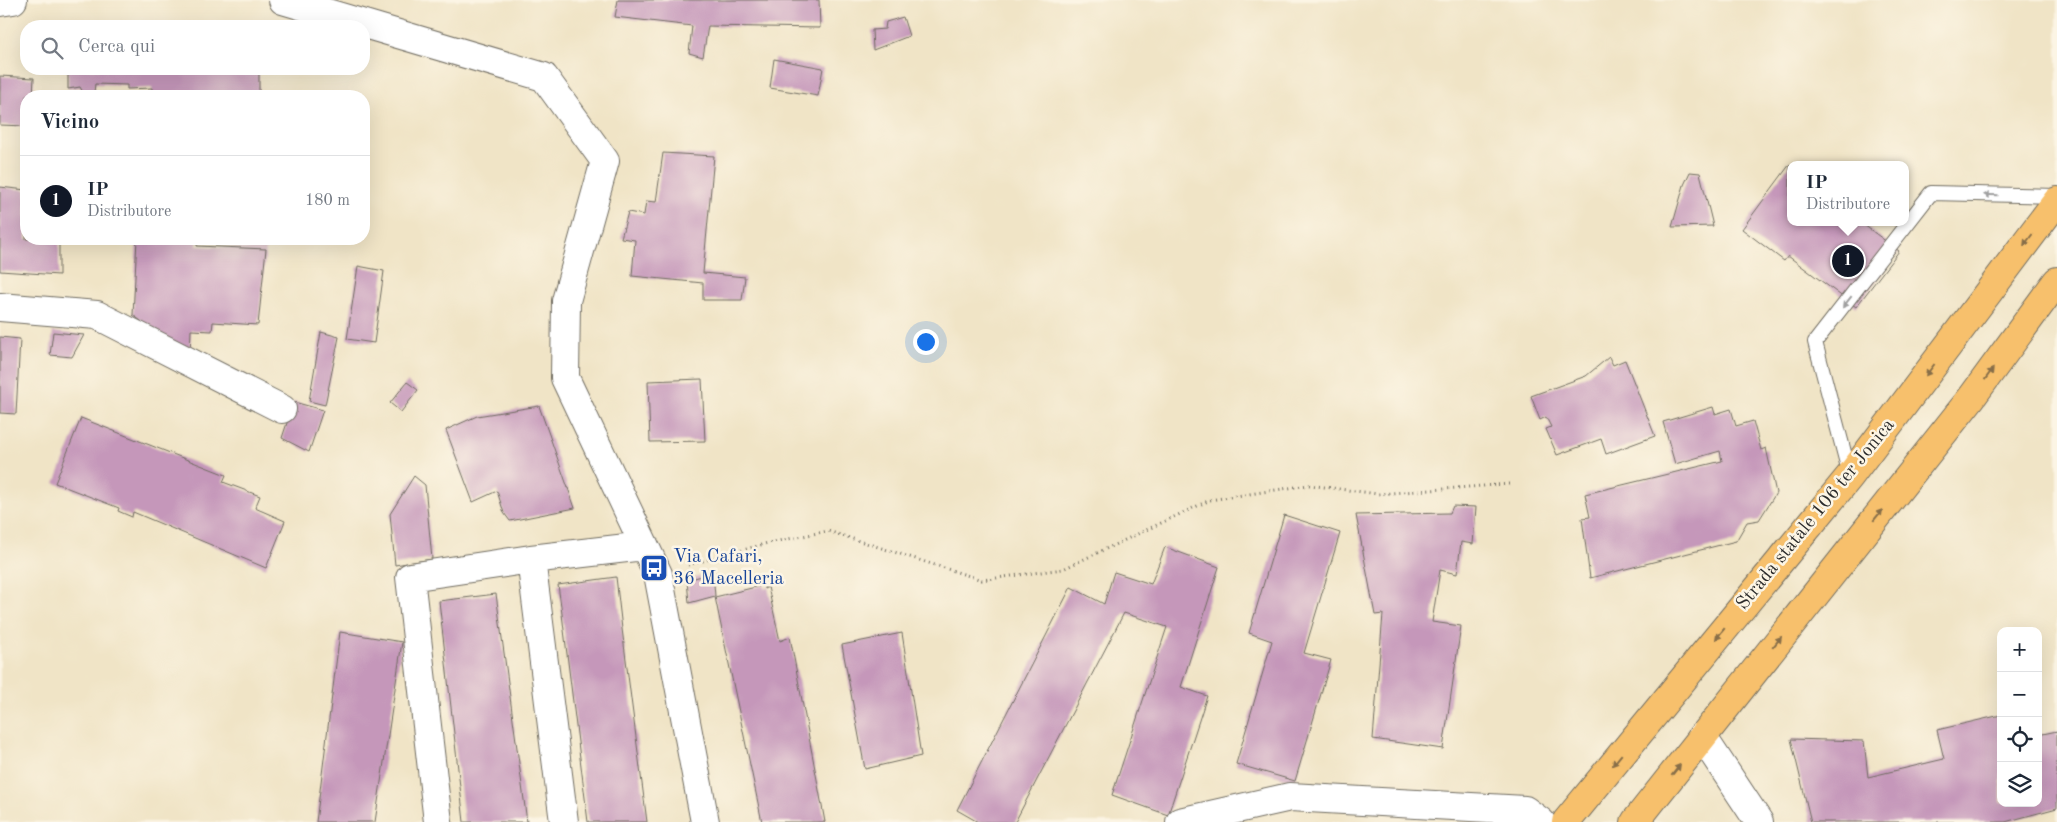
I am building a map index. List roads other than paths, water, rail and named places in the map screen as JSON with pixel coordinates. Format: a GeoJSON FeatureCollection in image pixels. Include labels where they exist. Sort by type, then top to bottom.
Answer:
{"type":"FeatureCollection","features":[{"type":"Feature","properties":{"kind":"main road","name":"Strada statale 106 ter Jonica"},"geometry":{"type":"LineString","coordinates":[[1566,822],[1850,476],[2057,201]]}},
{"type":"Feature","properties":{"kind":"main road"},"geometry":{"type":"LineString","coordinates":[[1635,822],[1972,397],[2057,281]]}},
{"type":"Feature","properties":{"kind":"street"},"geometry":{"type":"LineString","coordinates":[[0,2],[13,0]]}},
{"type":"Feature","properties":{"kind":"street"},"geometry":{"type":"LineString","coordinates":[[283,0],[351,20]]}},
{"type":"Feature","properties":{"kind":"street"},"geometry":{"type":"LineString","coordinates":[[370,26],[544,77],[605,161],[566,301],[565,378],[658,574],[705,822]]}},
{"type":"Feature","properties":{"kind":"street"},"geometry":{"type":"LineString","coordinates":[[0,307],[97,315],[282,409]]}},
{"type":"Feature","properties":{"kind":"street"},"geometry":{"type":"LineString","coordinates":[[438,822],[410,576],[644,546]]}},
{"type":"Feature","properties":{"kind":"street"},"geometry":{"type":"LineString","coordinates":[[531,559],[564,822]]}},
{"type":"Feature","properties":{"kind":"street"},"geometry":{"type":"LineString","coordinates":[[1702,736],[1759,822]]}},
{"type":"Feature","properties":{"kind":"street"},"geometry":{"type":"LineString","coordinates":[[1180,822],[1290,797],[1525,810],[1541,822]]}},
{"type":"Feature","properties":{"kind":"lane"},"geometry":{"type":"LineString","coordinates":[[1909,222],[1931,193],[2057,196]]}},
{"type":"Feature","properties":{"kind":"lane"},"geometry":{"type":"LineString","coordinates":[[1850,476],[1816,342],[1906,226]]}},
{"type":"Feature","properties":{"kind":"place","name":"IP"},"geometry":{"type":"Point","coordinates":[1848,261]}},
{"type":"Feature","properties":{"kind":"place","name":"Via Cafari, 36 Macelleria"},"geometry":{"type":"Point","coordinates":[654,568]}}]}
